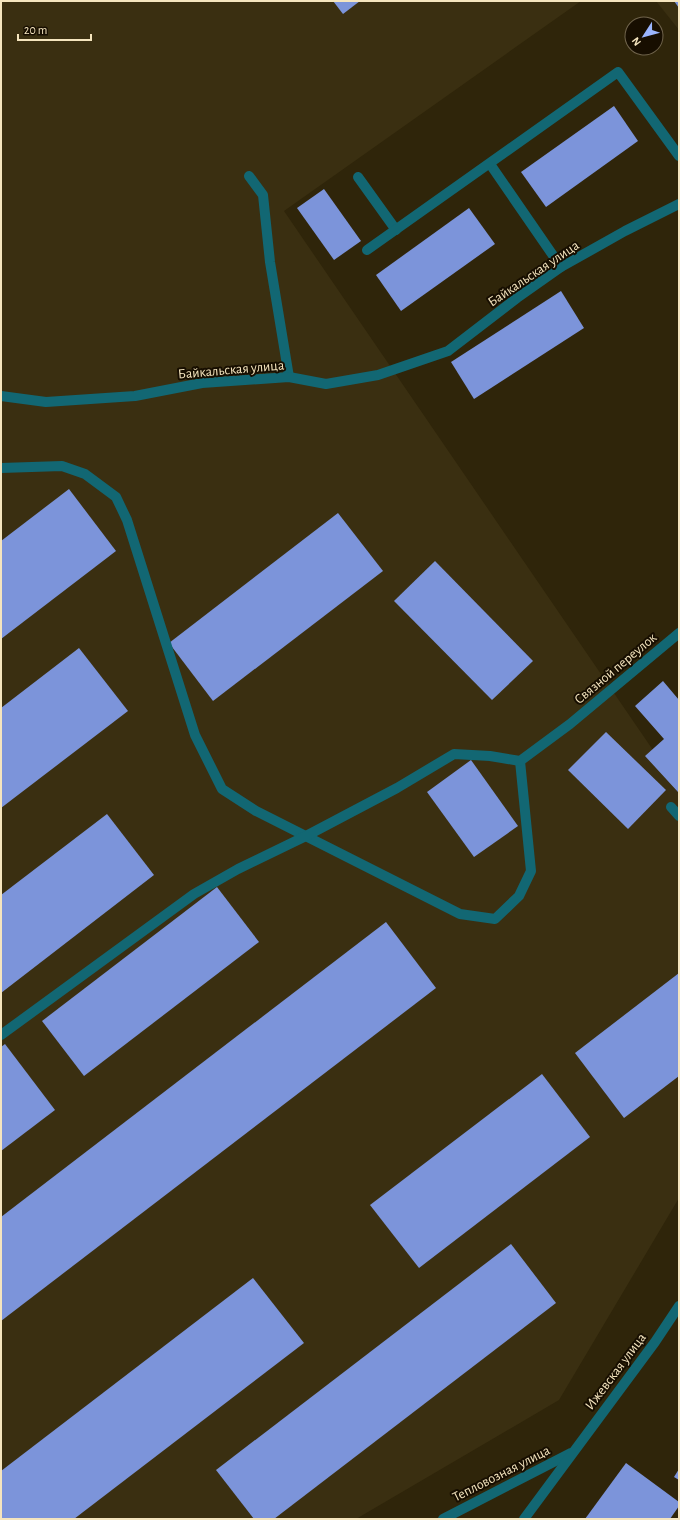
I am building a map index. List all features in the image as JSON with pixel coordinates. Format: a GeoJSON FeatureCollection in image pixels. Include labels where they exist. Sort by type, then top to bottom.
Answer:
{"type":"FeatureCollection","features":[{"type":"Feature","properties":{"kind":"street"},"geometry":{"type":"LineString","coordinates":[[367,250],[618,72],[679,156]]}},
{"type":"Feature","properties":{"kind":"street"},"geometry":{"type":"LineString","coordinates":[[490,164],[561,267]]}},
{"type":"Feature","properties":{"kind":"street"},"geometry":{"type":"LineString","coordinates":[[249,176],[263,195],[270,262],[289,377]]}},
{"type":"Feature","properties":{"kind":"street"},"geometry":{"type":"LineString","coordinates":[[358,177],[396,230]]}},
{"type":"Feature","properties":{"kind":"street","name":"Байкальская улица"},"geometry":{"type":"LineString","coordinates":[[1,396],[46,402],[135,396],[202,383],[289,377],[326,384],[378,375],[448,351],[517,298],[561,267],[625,231],[679,204]]}},
{"type":"Feature","properties":{"kind":"street"},"geometry":{"type":"LineString","coordinates":[[1,468],[62,466],[85,474],[116,496],[126,520],[196,736],[222,789],[256,811],[306,836],[460,914],[495,919],[520,896],[531,871],[520,761],[490,756],[454,754],[397,788],[306,836],[238,869],[194,894],[1,1035]]}},
{"type":"Feature","properties":{"kind":"street","name":"Связной переулок"},"geometry":{"type":"LineString","coordinates":[[520,761],[570,724],[679,633]]}},
{"type":"Feature","properties":{"kind":"street"},"geometry":{"type":"LineString","coordinates":[[671,807],[679,816]]}},
{"type":"Feature","properties":{"kind":"street","name":"Ижевская улица"},"geometry":{"type":"LineString","coordinates":[[524,1519],[655,1342],[679,1306]]}},
{"type":"Feature","properties":{"kind":"street","name":"Тепловозная улица"},"geometry":{"type":"LineString","coordinates":[[443,1519],[573,1452]]}},
{"type":"Feature","properties":{"kind":"shaded area"},"geometry":{"type":"Polygon","coordinates":[[[1,1],[581,1],[284,211],[679,788],[679,1198],[559,1400],[356,1519],[1,1519],[1,1]]]}},
{"type":"Feature","properties":{"kind":"shaded area"},"geometry":{"type":"Polygon","coordinates":[[[656,1],[679,1],[679,30],[656,1]]]}},
{"type":"Feature","properties":{"kind":"building"},"geometry":{"type":"Polygon","coordinates":[[[333,1],[360,1],[343,14],[333,1]]]}},
{"type":"Feature","properties":{"kind":"building"},"geometry":{"type":"Polygon","coordinates":[[[674,1],[679,1],[679,8],[674,1]]]}},
{"type":"Feature","properties":{"kind":"building"},"geometry":{"type":"Polygon","coordinates":[[[614,106],[638,141],[546,207],[521,172],[614,106]]]}},
{"type":"Feature","properties":{"kind":"building"},"geometry":{"type":"Polygon","coordinates":[[[324,189],[361,241],[334,260],[297,208],[324,189]]]}},
{"type":"Feature","properties":{"kind":"building"},"geometry":{"type":"Polygon","coordinates":[[[469,208],[495,244],[401,311],[376,275],[469,208]]]}},
{"type":"Feature","properties":{"kind":"building"},"geometry":{"type":"Polygon","coordinates":[[[561,291],[584,328],[474,399],[451,362],[561,291]]]}},
{"type":"Feature","properties":{"kind":"building"},"geometry":{"type":"Polygon","coordinates":[[[69,489],[116,551],[1,639],[1,541],[69,489]]]}},
{"type":"Feature","properties":{"kind":"building"},"geometry":{"type":"Polygon","coordinates":[[[338,513],[383,571],[213,701],[169,643],[338,513]]]}},
{"type":"Feature","properties":{"kind":"building"},"geometry":{"type":"Polygon","coordinates":[[[435,561],[533,661],[492,700],[394,601],[435,561]]]}},
{"type":"Feature","properties":{"kind":"building"},"geometry":{"type":"Polygon","coordinates":[[[79,648],[128,711],[1,808],[1,708],[79,648]]]}},
{"type":"Feature","properties":{"kind":"building"},"geometry":{"type":"Polygon","coordinates":[[[663,681],[679,700],[678,792],[645,756],[664,739],[635,706],[663,681]]]}},
{"type":"Feature","properties":{"kind":"building"},"geometry":{"type":"Polygon","coordinates":[[[606,732],[666,790],[628,829],[568,770],[606,732]]]}},
{"type":"Feature","properties":{"kind":"building"},"geometry":{"type":"Polygon","coordinates":[[[471,760],[518,826],[474,857],[427,792],[471,760]]]}},
{"type":"Feature","properties":{"kind":"building"},"geometry":{"type":"Polygon","coordinates":[[[107,814],[154,875],[1,993],[1,895],[107,814]]]}},
{"type":"Feature","properties":{"kind":"building"},"geometry":{"type":"Polygon","coordinates":[[[217,887],[259,942],[84,1076],[42,1021],[217,887]]]}},
{"type":"Feature","properties":{"kind":"building"},"geometry":{"type":"Polygon","coordinates":[[[386,922],[436,988],[1,1321],[1,1217],[386,922]]]}},
{"type":"Feature","properties":{"kind":"building"},"geometry":{"type":"Polygon","coordinates":[[[679,973],[679,1076],[624,1118],[575,1053],[679,973]]]}},
{"type":"Feature","properties":{"kind":"building"},"geometry":{"type":"Polygon","coordinates":[[[5,1044],[55,1110],[1,1151],[1,1047],[5,1044]]]}},
{"type":"Feature","properties":{"kind":"building"},"geometry":{"type":"Polygon","coordinates":[[[542,1074],[590,1137],[419,1268],[370,1205],[542,1074]]]}},
{"type":"Feature","properties":{"kind":"building"},"geometry":{"type":"Polygon","coordinates":[[[511,1244],[556,1303],[274,1519],[254,1519],[216,1470],[511,1244]]]}},
{"type":"Feature","properties":{"kind":"building"},"geometry":{"type":"Polygon","coordinates":[[[253,1278],[304,1343],[74,1519],[1,1519],[1,1471],[253,1278]]]}},
{"type":"Feature","properties":{"kind":"building"},"geometry":{"type":"Polygon","coordinates":[[[626,1463],[679,1502],[679,1506],[670,1519],[585,1519],[626,1463]]]}},
{"type":"Feature","properties":{"kind":"building"},"geometry":{"type":"Polygon","coordinates":[[[679,1469],[679,1480],[674,1477],[679,1469]]]}}]}
